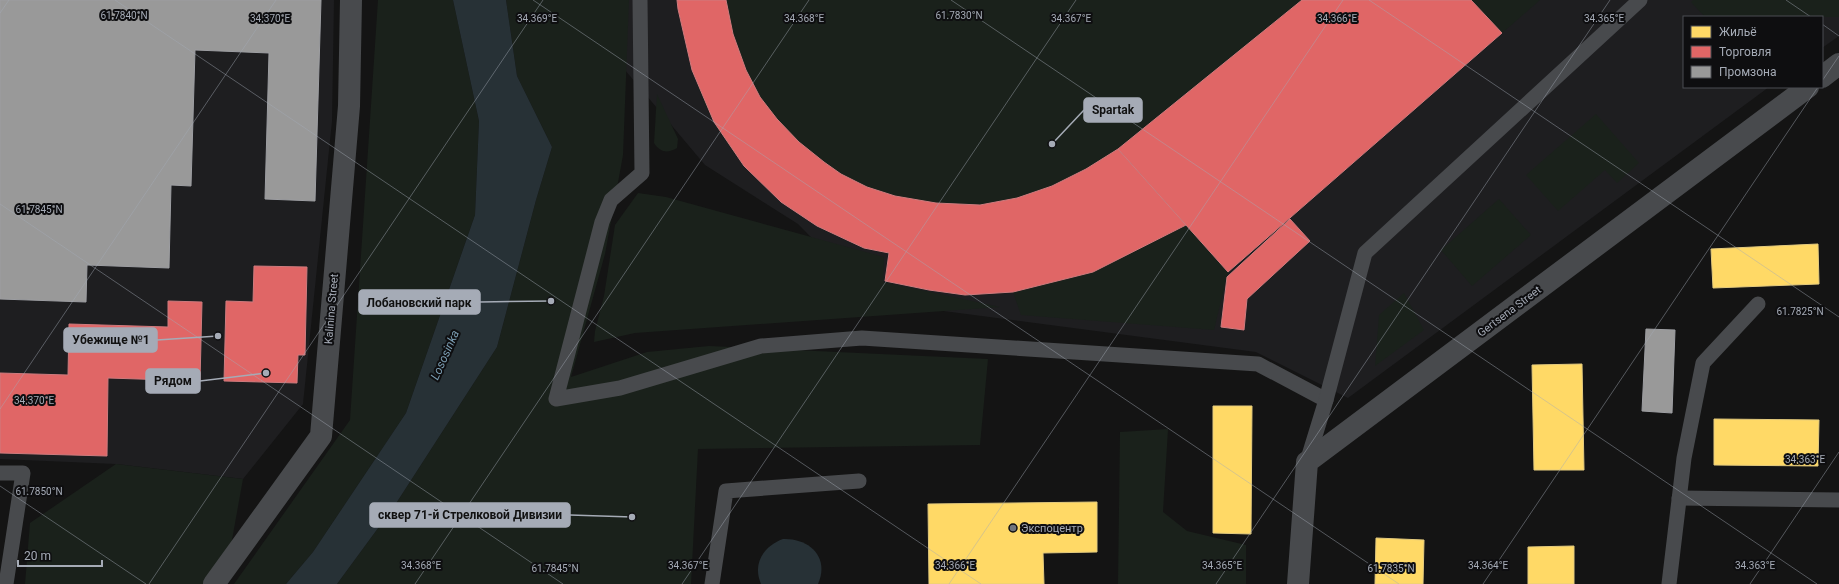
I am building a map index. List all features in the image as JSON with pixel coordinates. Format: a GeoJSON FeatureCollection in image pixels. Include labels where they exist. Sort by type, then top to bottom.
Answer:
{"type":"FeatureCollection","features":[{"type":"Feature","properties":{"kind":"street","name":"Kalinina Street"},"geometry":{"type":"LineString","coordinates":[[214,584],[321,436],[349,106],[351,0]]}},
{"type":"Feature","properties":{"kind":"street"},"geometry":{"type":"LineString","coordinates":[[1823,75],[1839,64]]}},
{"type":"Feature","properties":{"kind":"street","name":"Gertsena Street"},"geometry":{"type":"LineString","coordinates":[[1307,462],[1807,88]]}},
{"type":"Feature","properties":{"kind":"street"},"geometry":{"type":"LineString","coordinates":[[1298,584],[1307,462]]}},
{"type":"Feature","properties":{"kind":"lane"},"geometry":{"type":"LineString","coordinates":[[640,0],[642,173],[611,200],[602,222],[556,399],[620,388],[761,346],[862,338],[1258,364],[1326,400]]}},
{"type":"Feature","properties":{"kind":"lane"},"geometry":{"type":"LineString","coordinates":[[1307,462],[1326,400],[1365,253],[1640,0]]}},
{"type":"Feature","properties":{"kind":"lane"},"geometry":{"type":"LineString","coordinates":[[1669,584],[1684,458],[1703,363],[1758,304]]}},
{"type":"Feature","properties":{"kind":"lane"},"geometry":{"type":"LineString","coordinates":[[0,473],[23,474],[6,584]]}},
{"type":"Feature","properties":{"kind":"lane"},"geometry":{"type":"LineString","coordinates":[[712,584],[726,491],[859,481]]}},
{"type":"Feature","properties":{"kind":"lane"},"geometry":{"type":"LineString","coordinates":[[1679,498],[1839,500]]}},
{"type":"Feature","properties":{"kind":"shaded area"},"geometry":{"type":"Polygon","coordinates":[[[0,0],[334,0],[332,121],[303,404],[243,479],[116,464],[0,459],[0,0]]]}},
{"type":"Feature","properties":{"kind":"shaded area"},"geometry":{"type":"Polygon","coordinates":[[[378,0],[453,0],[479,121],[475,215],[406,413],[313,552],[286,584],[234,584],[350,420],[378,0]]]}},
{"type":"Feature","properties":{"kind":"shaded area"},"geometry":{"type":"Polygon","coordinates":[[[506,0],[629,0],[623,155],[605,254],[571,377],[647,352],[709,346],[988,359],[980,445],[698,449],[691,584],[337,584],[395,505],[497,347],[536,200],[552,147],[517,76],[506,0]]]}},
{"type":"Feature","properties":{"kind":"shaded area"},"geometry":{"type":"Polygon","coordinates":[[[566,0],[1839,0],[1839,36],[1823,47],[1823,16],[1683,16],[1683,88],[1768,88],[1348,398],[1256,352],[875,302],[798,224],[705,165],[566,0]]]}},
{"type":"Feature","properties":{"kind":"shaded area"},"geometry":{"type":"Polygon","coordinates":[[[677,0],[1540,0],[1228,272],[1214,330],[1021,315],[1013,292],[965,295],[929,290],[885,281],[889,253],[836,235],[788,206],[766,188],[729,146],[707,109],[697,82],[688,52],[677,0]]]}},
{"type":"Feature","properties":{"kind":"shaded area"},"geometry":{"type":"Polygon","coordinates":[[[1693,0],[1839,0],[1839,17],[1704,16],[1691,2],[1693,0]]]}},
{"type":"Feature","properties":{"kind":"shaded area"},"geometry":{"type":"Polygon","coordinates":[[[657,94],[678,139],[677,148],[670,151],[661,150],[654,143],[657,94]]]}},
{"type":"Feature","properties":{"kind":"shaded area"},"geometry":{"type":"Polygon","coordinates":[[[1596,114],[1639,163],[1617,183],[1605,170],[1558,211],[1526,175],[1596,114]]]}},
{"type":"Feature","properties":{"kind":"shaded area"},"geometry":{"type":"Polygon","coordinates":[[[638,193],[666,197],[884,257],[883,282],[1000,307],[635,333],[594,342],[595,331],[604,296],[615,225],[638,193]]]}},
{"type":"Feature","properties":{"kind":"shaded area"},"geometry":{"type":"Polygon","coordinates":[[[1499,199],[1531,235],[1472,286],[1441,250],[1499,199]]]}},
{"type":"Feature","properties":{"kind":"shaded area"},"geometry":{"type":"Polygon","coordinates":[[[1404,293],[1424,330],[1375,366],[1379,315],[1404,293]]]}},
{"type":"Feature","properties":{"kind":"shaded area"},"geometry":{"type":"Polygon","coordinates":[[[1168,429],[1163,512],[1187,531],[1246,545],[1246,584],[1118,584],[1120,432],[1168,429]]]}},
{"type":"Feature","properties":{"kind":"shaded area"},"geometry":{"type":"Polygon","coordinates":[[[116,464],[243,479],[224,584],[25,584],[30,523],[116,464]]]}},
{"type":"Feature","properties":{"kind":"water","name":"Lososinka"},"geometry":{"type":"Polygon","coordinates":[[[453,0],[506,0],[517,76],[552,147],[536,200],[497,347],[395,505],[337,584],[286,584],[313,552],[406,413],[475,215],[479,121],[453,0]]]}},
{"type":"Feature","properties":{"kind":"water"},"geometry":{"type":"Polygon","coordinates":[[[783,539],[801,542],[815,551],[821,565],[821,574],[818,584],[761,584],[758,569],[759,562],[765,551],[770,546],[783,539]]]}},
{"type":"Feature","properties":{"kind":"building: Жильё"},"geometry":{"type":"Polygon","coordinates":[[[1818,244],[1819,284],[1713,288],[1711,249],[1818,244]]]}},
{"type":"Feature","properties":{"kind":"building: Жильё"},"geometry":{"type":"Polygon","coordinates":[[[1582,364],[1584,470],[1534,470],[1532,365],[1582,364]]]}},
{"type":"Feature","properties":{"kind":"building: Жильё"},"geometry":{"type":"Polygon","coordinates":[[[1213,406],[1252,406],[1251,534],[1213,533],[1213,406]]]}},
{"type":"Feature","properties":{"kind":"building: Жильё"},"geometry":{"type":"Polygon","coordinates":[[[1714,419],[1819,420],[1818,466],[1714,465],[1714,419]]]}},
{"type":"Feature","properties":{"kind":"building: Жильё","name":"Экспоцентр"},"geometry":{"type":"Polygon","coordinates":[[[1097,502],[1097,552],[1043,553],[1044,584],[929,584],[928,504],[1097,502]]]}},
{"type":"Feature","properties":{"kind":"building: Жильё"},"geometry":{"type":"Polygon","coordinates":[[[1376,538],[1424,540],[1423,584],[1375,584],[1376,538]]]}},
{"type":"Feature","properties":{"kind":"building: Жильё"},"geometry":{"type":"Polygon","coordinates":[[[1574,546],[1574,584],[1528,584],[1528,547],[1574,546]]]}},
{"type":"Feature","properties":{"kind":"building: Торговля"},"geometry":{"type":"Polygon","coordinates":[[[677,0],[726,0],[733,34],[746,70],[760,97],[777,119],[799,142],[841,174],[867,187],[895,196],[936,203],[980,205],[1017,198],[1052,186],[1086,169],[1118,149],[1186,225],[1093,272],[1013,292],[965,295],[929,290],[885,281],[889,253],[864,248],[817,226],[781,202],[744,166],[714,122],[692,70],[677,0]]]}},
{"type":"Feature","properties":{"kind":"building: Торговля"},"geometry":{"type":"Polygon","coordinates":[[[1302,0],[1471,0],[1502,33],[1228,272],[1118,149],[1302,0]]]}},
{"type":"Feature","properties":{"kind":"building: Торговля"},"geometry":{"type":"Polygon","coordinates":[[[1290,219],[1310,241],[1247,299],[1244,330],[1221,327],[1227,277],[1290,219]]]}},
{"type":"Feature","properties":{"kind":"building: Торговля"},"geometry":{"type":"Polygon","coordinates":[[[254,266],[307,267],[305,355],[298,355],[297,383],[224,381],[226,301],[253,302],[254,266]]]}},
{"type":"Feature","properties":{"kind":"building: Торговля"},"geometry":{"type":"Polygon","coordinates":[[[168,301],[202,302],[200,381],[108,378],[107,456],[0,453],[0,373],[68,375],[69,324],[168,327],[168,301]]]}},
{"type":"Feature","properties":{"kind":"building: Промзона"},"geometry":{"type":"Polygon","coordinates":[[[0,0],[321,0],[315,201],[265,199],[269,53],[195,50],[191,186],[171,185],[169,268],[87,265],[86,302],[0,299],[0,0]]]}},
{"type":"Feature","properties":{"kind":"building: Промзона"},"geometry":{"type":"Polygon","coordinates":[[[1646,329],[1675,330],[1672,413],[1642,411],[1646,329]]]}},
{"type":"Feature","properties":{"kind":"place","name":"Spartak"},"geometry":{"type":"Point","coordinates":[1052,144]}},
{"type":"Feature","properties":{"kind":"place","name":"Лобановский парк"},"geometry":{"type":"Point","coordinates":[551,301]}},
{"type":"Feature","properties":{"kind":"place","name":"Убежище №1"},"geometry":{"type":"Point","coordinates":[218,336]}},
{"type":"Feature","properties":{"kind":"place","name":"Рядом"},"geometry":{"type":"Point","coordinates":[266,373]}},
{"type":"Feature","properties":{"kind":"place","name":"сквер 71-й Стрелковой Дивизии"},"geometry":{"type":"Point","coordinates":[632,517]}},
{"type":"Feature","properties":{"kind":"place","name":"Экспоцентр"},"geometry":{"type":"Point","coordinates":[1013,528]}}]}
